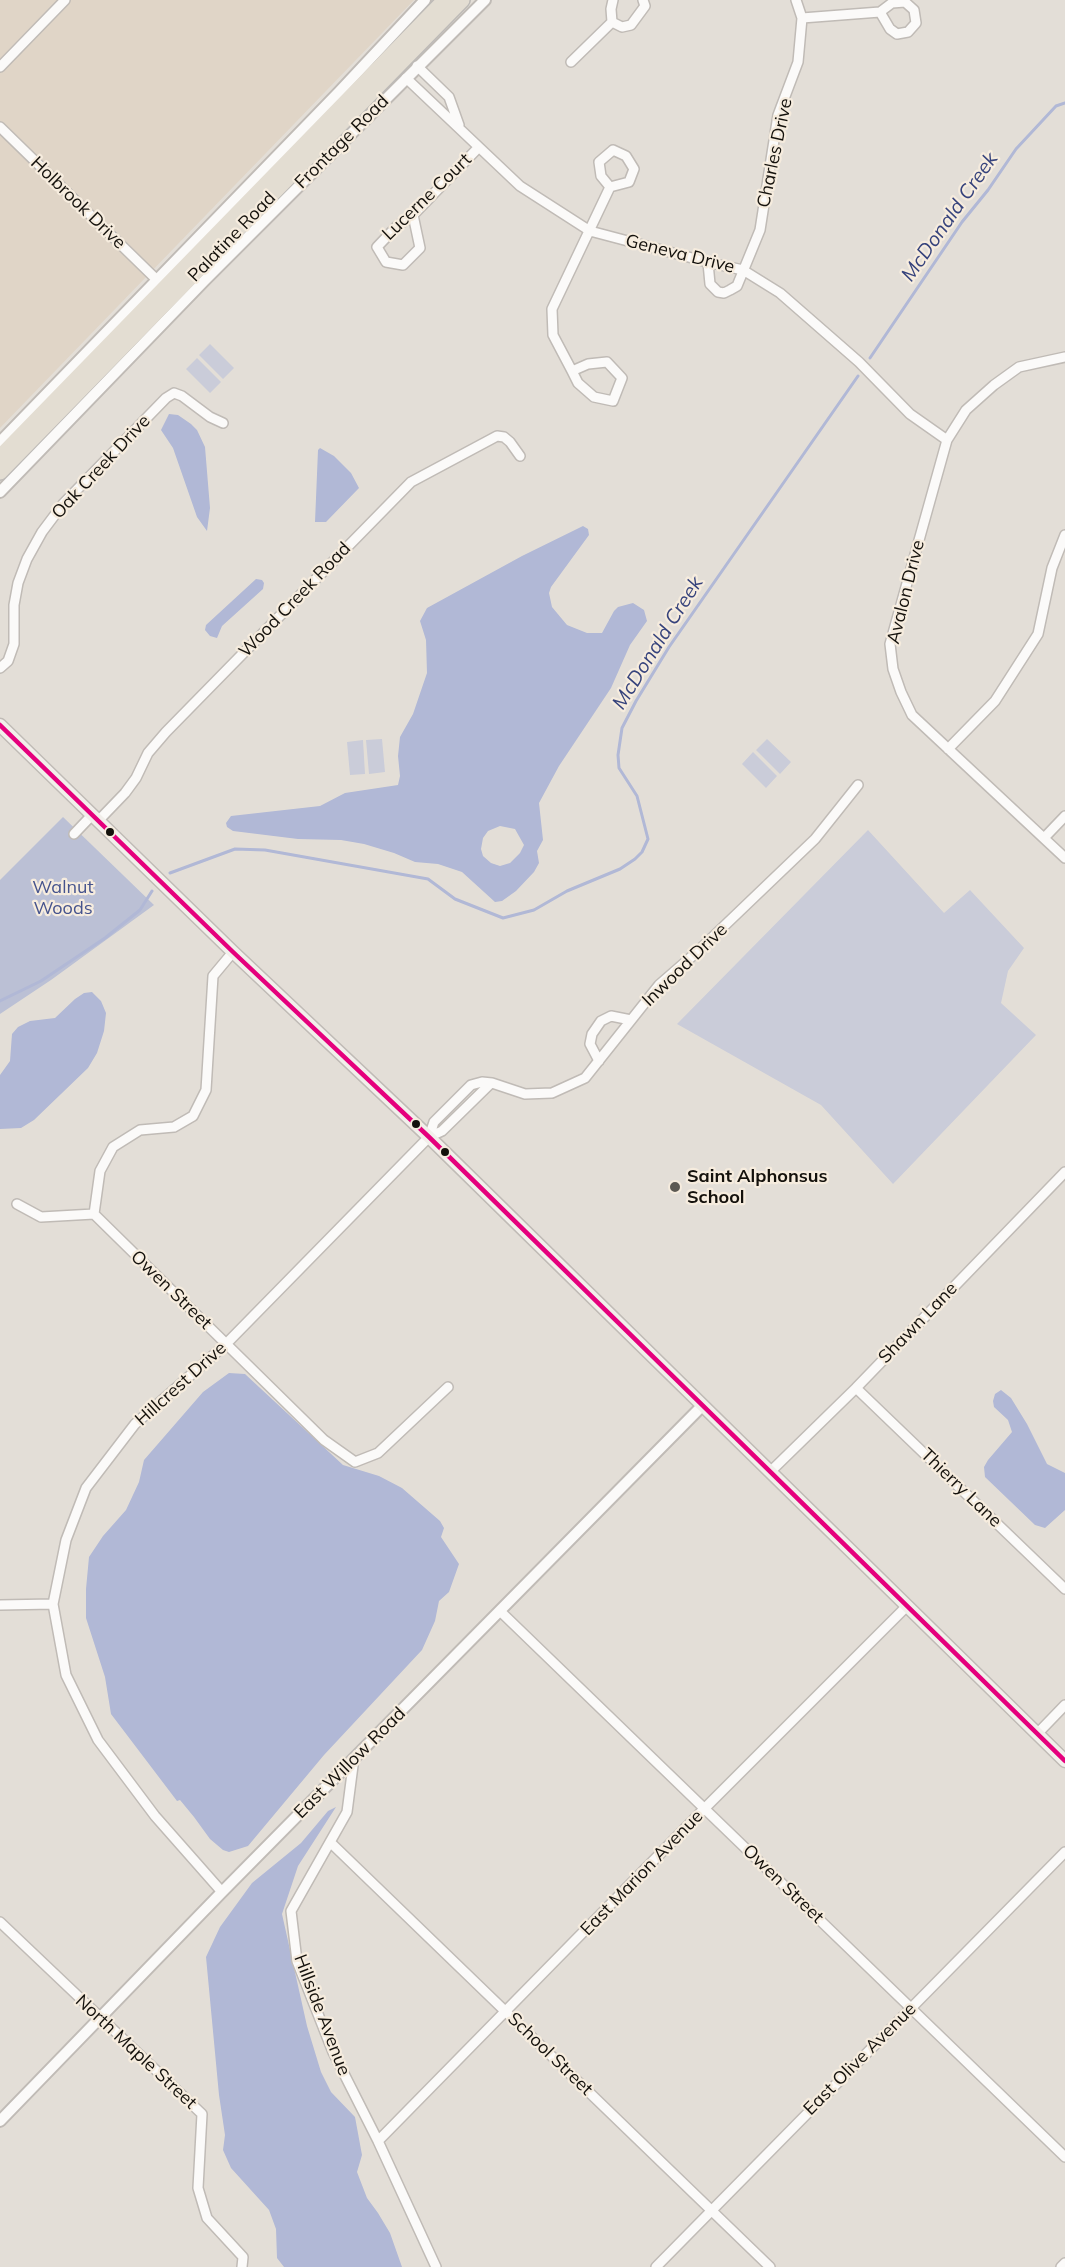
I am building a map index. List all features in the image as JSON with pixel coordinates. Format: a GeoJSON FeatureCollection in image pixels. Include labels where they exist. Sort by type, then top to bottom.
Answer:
{"type":"FeatureCollection","features":[{"type":"Feature","properties":{"kind":"highway","name":"Palatine Road"},"geometry":{"type":"LineString","coordinates":[[0,457],[446,0]]}},
{"type":"Feature","properties":{"kind":"highway","name":"Palatine Road"},"geometry":{"type":"LineString","coordinates":[[0,472],[462,0]]}},
{"type":"Feature","properties":{"kind":"highway"},"geometry":{"type":"LineString","coordinates":[[38,402],[127,327]]}},
{"type":"Feature","properties":{"kind":"main road"},"geometry":{"type":"LineString","coordinates":[[0,725],[233,952],[429,1137],[1065,1761]]}},
{"type":"Feature","properties":{"kind":"street"},"geometry":{"type":"LineString","coordinates":[[0,67],[65,0]]}},
{"type":"Feature","properties":{"kind":"street","name":"Frontage Road"},"geometry":{"type":"LineString","coordinates":[[0,442],[425,0]]}},
{"type":"Feature","properties":{"kind":"street","name":"Frontage Road"},"geometry":{"type":"LineString","coordinates":[[0,492],[202,284],[485,0]]}},
{"type":"Feature","properties":{"kind":"street"},"geometry":{"type":"LineString","coordinates":[[612,22],[622,27],[631,26],[636,22],[645,6],[644,0]]}},
{"type":"Feature","properties":{"kind":"street","name":"Charles Drive"},"geometry":{"type":"LineString","coordinates":[[708,263],[710,284],[718,292],[724,293],[737,286],[760,230],[778,116],[798,62],[802,18],[796,0]]}},
{"type":"Feature","properties":{"kind":"street"},"geometry":{"type":"LineString","coordinates":[[802,18],[880,12],[892,3],[905,2],[914,10],[916,23],[908,32],[897,34],[890,29],[880,12]]}},
{"type":"Feature","properties":{"kind":"street"},"geometry":{"type":"LineString","coordinates":[[571,62],[612,22],[612,5]]}},
{"type":"Feature","properties":{"kind":"street","name":"Geneva Drive"},"geometry":{"type":"LineString","coordinates":[[417,66],[449,97],[460,127]]}},
{"type":"Feature","properties":{"kind":"street","name":"Geneva Drive"},"geometry":{"type":"LineString","coordinates":[[406,78],[520,186],[590,231],[708,263],[743,270],[780,293],[859,362],[910,414],[947,440]]}},
{"type":"Feature","properties":{"kind":"street","name":"Holbrook Drive"},"geometry":{"type":"LineString","coordinates":[[0,127],[156,279]]}},
{"type":"Feature","properties":{"kind":"street","name":"Lucerne Court"},"geometry":{"type":"LineString","coordinates":[[413,215],[420,248],[403,265],[386,262],[376,247],[397,226],[413,215],[478,148]]}},
{"type":"Feature","properties":{"kind":"street"},"geometry":{"type":"LineString","coordinates":[[572,371],[588,364],[607,362],[622,378],[613,400],[594,397],[578,383],[572,371],[554,334],[552,309],[610,187]]}},
{"type":"Feature","properties":{"kind":"street","name":"Avalon Drive"},"geometry":{"type":"LineString","coordinates":[[1065,357],[1019,367],[966,410],[947,440],[890,644],[893,669],[912,715],[1065,858]]}},
{"type":"Feature","properties":{"kind":"street","name":"Oak Creek Drive"},"geometry":{"type":"LineString","coordinates":[[0,668],[8,661],[14,644],[14,605],[18,583],[27,559],[42,532],[63,504],[166,398],[174,393],[223,423]]}},
{"type":"Feature","properties":{"kind":"street","name":"Wood Creek Road"},"geometry":{"type":"LineString","coordinates":[[96,817],[125,793],[136,778],[148,753],[166,732],[411,482],[497,436],[504,437],[520,456]]}},
{"type":"Feature","properties":{"kind":"street"},"geometry":{"type":"LineString","coordinates":[[948,750],[995,702],[1038,634],[1052,568],[1065,535]]}},
{"type":"Feature","properties":{"kind":"street","name":"Inwood Drive"},"geometry":{"type":"LineString","coordinates":[[429,1137],[434,1122],[471,1085],[482,1082],[525,1094],[552,1093],[585,1078],[658,986],[697,952],[815,839],[858,785]]}},
{"type":"Feature","properties":{"kind":"street"},"geometry":{"type":"LineString","coordinates":[[1044,838],[1065,816]]}},
{"type":"Feature","properties":{"kind":"street"},"geometry":{"type":"LineString","coordinates":[[74,834],[96,817]]}},
{"type":"Feature","properties":{"kind":"street"},"geometry":{"type":"LineString","coordinates":[[18,1204],[41,1216],[94,1214],[100,1171],[113,1148],[140,1130],[174,1127],[193,1116],[206,1090],[213,976],[233,952]]}},
{"type":"Feature","properties":{"kind":"street"},"geometry":{"type":"LineString","coordinates":[[598,1061],[590,1044],[592,1034],[601,1021],[611,1016],[631,1020]]}},
{"type":"Feature","properties":{"kind":"street","name":"Hillcrest Drive"},"geometry":{"type":"LineString","coordinates":[[222,1892],[154,1816],[98,1740],[66,1675],[53,1604],[66,1540],[86,1488],[135,1424],[226,1344],[429,1137]]}},
{"type":"Feature","properties":{"kind":"street","name":"Shawn Lane"},"geometry":{"type":"LineString","coordinates":[[770,1472],[856,1388],[1065,1172]]}},
{"type":"Feature","properties":{"kind":"street","name":"Owen Street"},"geometry":{"type":"LineString","coordinates":[[94,1214],[324,1440],[355,1462],[378,1453],[448,1387]]}},
{"type":"Feature","properties":{"kind":"street","name":"Thierry Lane"},"geometry":{"type":"LineString","coordinates":[[856,1388],[1065,1589]]}},
{"type":"Feature","properties":{"kind":"street","name":"East Willow Road"},"geometry":{"type":"LineString","coordinates":[[0,2121],[222,1892],[702,1406]]}},
{"type":"Feature","properties":{"kind":"street"},"geometry":{"type":"LineString","coordinates":[[0,1605],[53,1604]]}},
{"type":"Feature","properties":{"kind":"street","name":"East Marion Avenue"},"geometry":{"type":"LineString","coordinates":[[378,2141],[907,1606]]}},
{"type":"Feature","properties":{"kind":"street","name":"Owen Street"},"geometry":{"type":"LineString","coordinates":[[501,1612],[1065,2157]]}},
{"type":"Feature","properties":{"kind":"street"},"geometry":{"type":"LineString","coordinates":[[1036,1734],[1065,1705]]}},
{"type":"Feature","properties":{"kind":"street","name":"Hillside Avenue"},"geometry":{"type":"LineString","coordinates":[[354,1758],[347,1812],[291,1911],[297,1961],[333,2052],[378,2141],[436,2267]]}},
{"type":"Feature","properties":{"kind":"street","name":"School Street"},"geometry":{"type":"LineString","coordinates":[[330,1842],[770,2267]]}},
{"type":"Feature","properties":{"kind":"street","name":"East Olive Avenue"},"geometry":{"type":"LineString","coordinates":[[656,2267],[1065,1852]]}},
{"type":"Feature","properties":{"kind":"street","name":"North Maple Street"},"geometry":{"type":"LineString","coordinates":[[0,1922],[202,2114],[198,2188],[207,2218],[243,2257],[242,2267]]}},
{"type":"Feature","properties":{"kind":"street"},"geometry":{"type":"LineString","coordinates":[[1061,2267],[1065,2263]]}},
{"type":"Feature","properties":{"kind":"shaded area"},"geometry":{"type":"Polygon","coordinates":[[[0,0],[414,0],[0,428],[0,0]]]}},
{"type":"Feature","properties":{"kind":"shaded area"},"geometry":{"type":"Polygon","coordinates":[[[210,344],[234,368],[223,379],[199,355],[210,344]]]}},
{"type":"Feature","properties":{"kind":"shaded area"},"geometry":{"type":"Polygon","coordinates":[[[197,358],[221,382],[210,393],[186,369],[197,358]]]}},
{"type":"Feature","properties":{"kind":"shaded area"},"geometry":{"type":"Polygon","coordinates":[[[169,414],[178,415],[191,424],[197,430],[205,447],[210,508],[207,531],[197,517],[173,448],[161,430],[169,414]]]}},
{"type":"Feature","properties":{"kind":"shaded area"},"geometry":{"type":"Polygon","coordinates":[[[320,448],[334,456],[351,473],[359,488],[326,522],[315,522],[318,450],[320,448]]]}},
{"type":"Feature","properties":{"kind":"shaded area"},"geometry":{"type":"Polygon","coordinates":[[[583,526],[588,529],[589,535],[551,587],[549,593],[552,607],[567,625],[587,633],[602,633],[618,607],[633,603],[644,610],[647,621],[630,645],[611,688],[559,766],[539,803],[543,840],[537,851],[539,863],[534,872],[516,891],[502,901],[495,902],[462,872],[438,864],[415,862],[364,844],[233,831],[227,827],[226,823],[231,816],[320,806],[345,793],[398,785],[400,737],[413,714],[427,673],[426,640],[420,621],[427,608],[522,556],[583,526]],[[500,826],[488,831],[483,838],[481,849],[483,856],[491,863],[500,866],[510,863],[524,845],[515,829],[500,826]]]}},
{"type":"Feature","properties":{"kind":"shaded area"},"geometry":{"type":"Polygon","coordinates":[[[256,579],[262,580],[263,589],[222,626],[217,638],[210,636],[205,630],[206,625],[256,579]]]}},
{"type":"Feature","properties":{"kind":"shaded area"},"geometry":{"type":"Polygon","coordinates":[[[382,739],[385,772],[369,774],[366,740],[382,739]]]}},
{"type":"Feature","properties":{"kind":"shaded area"},"geometry":{"type":"Polygon","coordinates":[[[767,739],[791,762],[780,774],[756,750],[767,739]]]}},
{"type":"Feature","properties":{"kind":"shaded area"},"geometry":{"type":"Polygon","coordinates":[[[363,740],[365,774],[350,775],[347,742],[363,740]]]}},
{"type":"Feature","properties":{"kind":"shaded area"},"geometry":{"type":"Polygon","coordinates":[[[753,752],[777,776],[766,788],[742,764],[753,752]]]}},
{"type":"Feature","properties":{"kind":"shaded area"},"geometry":{"type":"Polygon","coordinates":[[[868,830],[944,913],[970,890],[1024,948],[1008,971],[1001,1003],[1036,1035],[893,1184],[821,1105],[677,1024],[868,830]]]}},
{"type":"Feature","properties":{"kind":"shaded area"},"geometry":{"type":"Polygon","coordinates":[[[92,992],[101,1001],[106,1013],[104,1031],[97,1053],[88,1068],[34,1120],[21,1128],[0,1129],[0,1075],[10,1061],[12,1034],[18,1027],[30,1021],[55,1018],[75,999],[84,993],[92,992]]]}},
{"type":"Feature","properties":{"kind":"shaded area"},"geometry":{"type":"Polygon","coordinates":[[[229,1373],[245,1374],[343,1465],[379,1476],[402,1488],[440,1521],[444,1528],[441,1537],[459,1564],[449,1592],[439,1601],[435,1621],[422,1650],[324,1755],[248,1846],[229,1852],[210,1839],[180,1800],[177,1801],[111,1714],[105,1677],[86,1618],[86,1589],[89,1557],[103,1536],[126,1510],[139,1482],[144,1460],[203,1392],[229,1373]]]}},
{"type":"Feature","properties":{"kind":"shaded area"},"geometry":{"type":"Polygon","coordinates":[[[1001,1390],[1011,1398],[1047,1464],[1065,1473],[1065,1510],[1045,1528],[1035,1525],[985,1477],[984,1467],[988,1460],[1012,1432],[1008,1420],[994,1407],[995,1394],[1001,1390]]]}},
{"type":"Feature","properties":{"kind":"shaded area"},"geometry":{"type":"Polygon","coordinates":[[[336,1807],[298,1866],[282,1914],[307,2026],[321,2072],[331,2092],[355,2117],[362,2155],[357,2172],[367,2198],[390,2233],[402,2267],[284,2267],[277,2258],[276,2229],[269,2210],[231,2168],[223,2150],[225,2135],[206,1957],[220,1927],[252,1883],[301,1843],[328,1811],[336,1807]]]}},
{"type":"Feature","properties":{"kind":"green space","name":"Walnut Woods"},"geometry":{"type":"Polygon","coordinates":[[[63,817],[154,905],[0,1014],[0,880],[63,817]]]}},
{"type":"Feature","properties":{"kind":"waterway","name":"McDonald Creek"},"geometry":{"type":"LineString","coordinates":[[870,358],[962,222],[988,190],[1016,149],[1056,106],[1065,103]]}},
{"type":"Feature","properties":{"kind":"waterway","name":"McDonald Creek"},"geometry":{"type":"LineString","coordinates":[[170,873],[235,849],[265,850],[428,879],[455,899],[503,918],[534,910],[567,891],[620,869],[635,859],[642,852],[648,839],[637,796],[619,768],[618,755],[622,728],[669,647],[858,376]]}},
{"type":"Feature","properties":{"kind":"waterway","name":"McDonald Creek"},"geometry":{"type":"LineString","coordinates":[[0,1001],[41,981],[105,938],[140,910],[152,891]]}},
{"type":"Feature","properties":{"kind":"transit line"},"geometry":{"type":"LineString","coordinates":[[0,725],[233,952],[429,1137],[1065,1761]]}},
{"type":"Feature","properties":{"kind":"place","name":"Saint Alphonsus School"},"geometry":{"type":"Point","coordinates":[675,1187]}}]}
